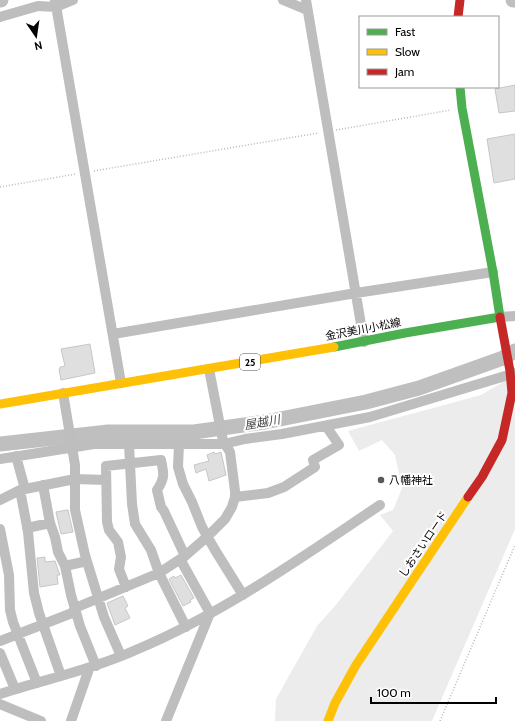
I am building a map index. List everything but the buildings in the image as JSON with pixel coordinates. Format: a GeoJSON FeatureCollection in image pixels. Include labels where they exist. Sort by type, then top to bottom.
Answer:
{"type":"FeatureCollection","features":[{"type":"Feature","properties":{"kind":"main road"},"geometry":{"type":"LineString","coordinates":[[458,15],[460,0]]}},
{"type":"Feature","properties":{"kind":"main road"},"geometry":{"type":"LineString","coordinates":[[460,88],[462,108],[493,272],[500,318]]}},
{"type":"Feature","properties":{"kind":"main road","name":"しおさいロード"},"geometry":{"type":"LineString","coordinates":[[328,721],[334,703],[356,665],[482,478],[497,452],[502,440],[512,393],[512,372],[500,318]]}},
{"type":"Feature","properties":{"kind":"main road","name":"金沢美川小松線"},"geometry":{"type":"LineString","coordinates":[[0,404],[364,342],[405,333],[500,318]]}},
{"type":"Feature","properties":{"kind":"street"},"geometry":{"type":"LineString","coordinates":[[0,17],[38,6],[73,0]]}},
{"type":"Feature","properties":{"kind":"street"},"geometry":{"type":"LineString","coordinates":[[283,0],[306,5],[364,342]]}},
{"type":"Feature","properties":{"kind":"street"},"geometry":{"type":"LineString","coordinates":[[55,3],[121,383]]}},
{"type":"Feature","properties":{"kind":"street"},"geometry":{"type":"LineString","coordinates":[[113,334],[356,293],[493,272]]}},
{"type":"Feature","properties":{"kind":"street"},"geometry":{"type":"LineString","coordinates":[[500,318],[515,316]]}},
{"type":"Feature","properties":{"kind":"street"},"geometry":{"type":"LineString","coordinates":[[0,641],[72,613],[75,608],[159,573],[182,557],[225,519],[232,507],[235,497],[230,452],[224,443],[209,369]]}},
{"type":"Feature","properties":{"kind":"street"},"geometry":{"type":"LineString","coordinates":[[0,459],[71,446],[94,444],[224,443],[282,434],[370,417],[512,372]]}},
{"type":"Feature","properties":{"kind":"street"},"geometry":{"type":"LineString","coordinates":[[63,393],[75,465],[75,510],[87,561],[98,598],[104,617],[121,656]]}},
{"type":"Feature","properties":{"kind":"street"},"geometry":{"type":"LineString","coordinates":[[235,497],[268,493],[284,487],[315,466],[313,460],[339,445],[326,426]]}},
{"type":"Feature","properties":{"kind":"street"},"geometry":{"type":"LineString","coordinates":[[129,444],[132,504],[135,524],[151,550],[159,573],[186,627]]}},
{"type":"Feature","properties":{"kind":"street"},"geometry":{"type":"LineString","coordinates":[[179,444],[178,467],[183,484],[207,536],[243,595]]}},
{"type":"Feature","properties":{"kind":"street"},"geometry":{"type":"LineString","coordinates":[[16,456],[23,489],[34,593],[61,676]]}},
{"type":"Feature","properties":{"kind":"street"},"geometry":{"type":"LineString","coordinates":[[126,587],[119,569],[121,557],[118,542],[109,530],[107,522],[106,466],[161,460],[163,481],[157,490],[161,507],[164,511],[182,557],[210,613],[166,721]]}},
{"type":"Feature","properties":{"kind":"street"},"geometry":{"type":"LineString","coordinates":[[0,500],[23,489],[75,478],[106,480]]}},
{"type":"Feature","properties":{"kind":"street"},"geometry":{"type":"LineString","coordinates":[[43,485],[50,523],[58,552],[65,566],[71,595],[93,667],[71,721]]}},
{"type":"Feature","properties":{"kind":"street"},"geometry":{"type":"LineString","coordinates":[[0,694],[93,667],[186,627],[243,595],[380,504]]}},
{"type":"Feature","properties":{"kind":"street"},"geometry":{"type":"LineString","coordinates":[[27,528],[50,523]]}},
{"type":"Feature","properties":{"kind":"street"},"geometry":{"type":"LineString","coordinates":[[0,529],[4,581],[10,610],[37,683]]}},
{"type":"Feature","properties":{"kind":"street"},"geometry":{"type":"LineString","coordinates":[[65,566],[87,561]]}},
{"type":"Feature","properties":{"kind":"street"},"geometry":{"type":"LineString","coordinates":[[0,653],[15,689]]}},
{"type":"Feature","properties":{"kind":"street"},"geometry":{"type":"LineString","coordinates":[[0,704],[41,721]]}},
{"type":"Feature","properties":{"kind":"path"},"geometry":{"type":"LineString","coordinates":[[0,187],[462,108]]}},
{"type":"Feature","properties":{"kind":"path"},"geometry":{"type":"LineString","coordinates":[[440,721],[515,545]]}},
{"type":"Feature","properties":{"kind":"shaded area"},"geometry":{"type":"Polygon","coordinates":[[[515,375],[515,529],[432,721],[275,721],[276,699],[317,626],[335,606],[393,531],[380,515],[393,510],[402,488],[395,455],[382,440],[359,451],[348,431],[481,395],[515,375]]]}},
{"type":"Feature","properties":{"kind":"waterway","name":"屋越川"},"geometry":{"type":"LineString","coordinates":[[0,444],[108,432],[194,432],[265,422],[366,402],[419,388],[503,358],[515,351]]}},
{"type":"Feature","properties":{"kind":"traffic: fast"},"geometry":{"type":"LineString","coordinates":[[334,347],[500,317],[462,108],[460,88]]}},
{"type":"Feature","properties":{"kind":"traffic: slow"},"geometry":{"type":"LineString","coordinates":[[0,404],[334,347]]}},
{"type":"Feature","properties":{"kind":"traffic: slow"},"geometry":{"type":"LineString","coordinates":[[328,721],[335,703],[356,665],[468,497]]}},
{"type":"Feature","properties":{"kind":"traffic: jam"},"geometry":{"type":"LineString","coordinates":[[458,16],[460,0]]}},
{"type":"Feature","properties":{"kind":"traffic: jam"},"geometry":{"type":"LineString","coordinates":[[468,497],[482,477],[502,440],[512,393],[510,371],[500,317]]}},
{"type":"Feature","properties":{"kind":"place","name":"八幡神社"},"geometry":{"type":"Point","coordinates":[381,480]}}]}
